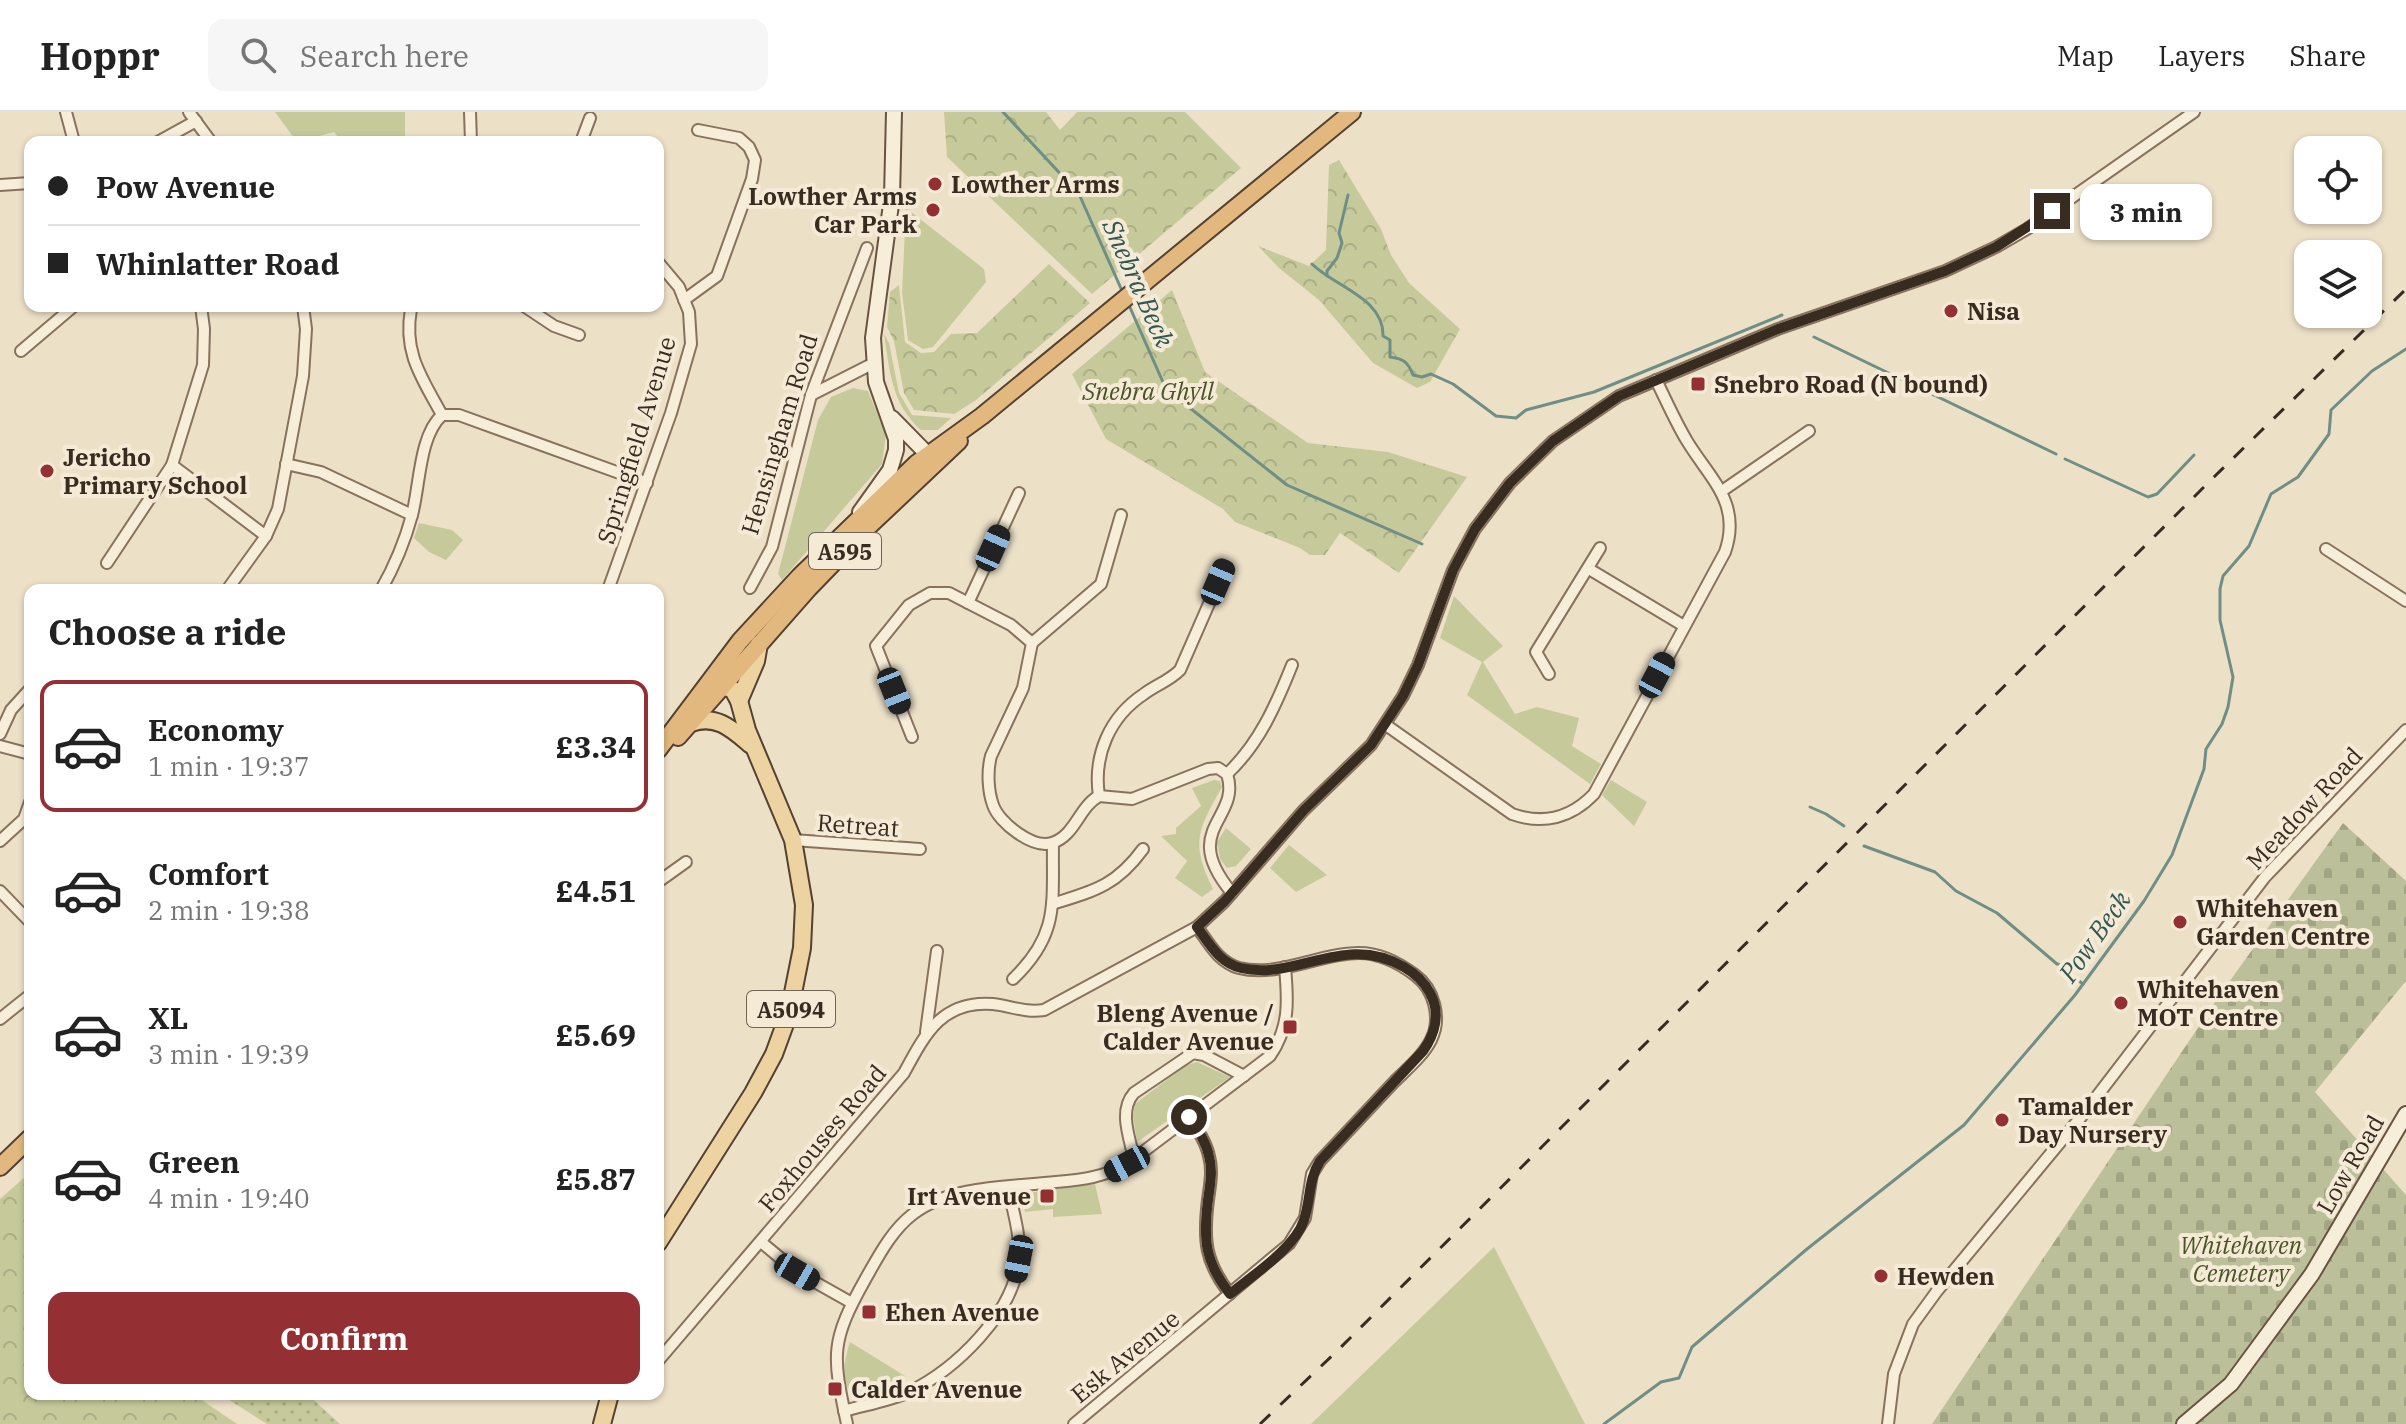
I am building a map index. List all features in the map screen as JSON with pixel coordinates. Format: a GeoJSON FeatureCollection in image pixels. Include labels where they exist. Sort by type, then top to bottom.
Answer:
{"type":"FeatureCollection","features":[{"type":"Feature","properties":{"kind":"highway","name":"A595"},"geometry":{"type":"LineString","coordinates":[[664,742],[723,664],[800,576],[844,533],[927,460],[1352,112]]}},
{"type":"Feature","properties":{"kind":"highway","name":"A595"},"geometry":{"type":"LineString","coordinates":[[664,752],[927,460]]}},
{"type":"Feature","properties":{"kind":"highway"},"geometry":{"type":"LineString","coordinates":[[0,1167],[24,1144]]}},
{"type":"Feature","properties":{"kind":"main road"},"geometry":{"type":"LineString","coordinates":[[844,533],[894,461],[896,439],[876,382],[874,363],[876,305],[892,197],[894,112]]}},
{"type":"Feature","properties":{"kind":"main road"},"geometry":{"type":"LineString","coordinates":[[888,415],[927,460]]}},
{"type":"Feature","properties":{"kind":"main road"},"geometry":{"type":"LineString","coordinates":[[896,439],[927,460]]}},
{"type":"Feature","properties":{"kind":"main road"},"geometry":{"type":"LineString","coordinates":[[739,701],[756,661],[759,644]]}},
{"type":"Feature","properties":{"kind":"main road","name":"A5094"},"geometry":{"type":"LineString","coordinates":[[664,1233],[764,1074],[789,1013],[799,970],[804,926],[802,883],[793,840],[725,686],[723,664]]}},
{"type":"Feature","properties":{"kind":"main road"},"geometry":{"type":"LineString","coordinates":[[700,692],[725,686]]}},
{"type":"Feature","properties":{"kind":"main road","name":"A5094"},"geometry":{"type":"LineString","coordinates":[[725,686],[733,690],[739,701],[747,730]]}},
{"type":"Feature","properties":{"kind":"main road"},"geometry":{"type":"LineString","coordinates":[[691,723],[704,720],[721,722],[755,749]]}},
{"type":"Feature","properties":{"kind":"main road","name":"Low Road"},"geometry":{"type":"LineString","coordinates":[[2184,1424],[2231,1384],[2312,1274],[2406,1114]]}},
{"type":"Feature","properties":{"kind":"main road"},"geometry":{"type":"LineString","coordinates":[[602,1424],[608,1400]]}},
{"type":"Feature","properties":{"kind":"street"},"geometry":{"type":"LineString","coordinates":[[66,112],[72,136]]}},
{"type":"Feature","properties":{"kind":"street"},"geometry":{"type":"LineString","coordinates":[[470,112],[471,136]]}},
{"type":"Feature","properties":{"kind":"street"},"geometry":{"type":"LineString","coordinates":[[1189,1117],[1206,1145],[1212,1171],[1205,1240],[1212,1268],[1230,1294],[1289,1244],[1305,1218],[1312,1174],[1320,1161],[1423,1051],[1435,1027],[1436,1013],[1432,996],[1422,980],[1396,963],[1362,953],[1256,970],[1228,964],[1218,956],[1197,927],[1232,893],[1303,811],[1371,745],[1386,725],[1427,645],[1453,570],[1475,529],[1528,463],[1553,441],[1619,396],[1778,329],[1945,271],[1996,247],[2027,229],[2194,112]]}},
{"type":"Feature","properties":{"kind":"street"},"geometry":{"type":"LineString","coordinates":[[166,136],[193,116],[207,136]]}},
{"type":"Feature","properties":{"kind":"street"},"geometry":{"type":"LineString","coordinates":[[583,136],[590,118]]}},
{"type":"Feature","properties":{"kind":"street"},"geometry":{"type":"LineString","coordinates":[[684,300],[717,276],[752,179],[755,160],[749,147],[739,138],[698,130]]}},
{"type":"Feature","properties":{"kind":"street"},"geometry":{"type":"LineString","coordinates":[[0,185],[24,183]]}},
{"type":"Feature","properties":{"kind":"street","name":"Hensingham Road"},"geometry":{"type":"LineString","coordinates":[[750,588],[772,547],[811,395],[867,248]]}},
{"type":"Feature","properties":{"kind":"street","name":"Springfield Avenue"},"geometry":{"type":"LineString","coordinates":[[610,584],[647,483],[691,344],[689,312],[679,287],[664,269]]}},
{"type":"Feature","properties":{"kind":"street"},"geometry":{"type":"LineString","coordinates":[[21,351],[67,312]]}},
{"type":"Feature","properties":{"kind":"street"},"geometry":{"type":"LineString","coordinates":[[107,563],[172,465],[203,365],[202,312]]}},
{"type":"Feature","properties":{"kind":"street"},"geometry":{"type":"LineString","coordinates":[[231,584],[266,536],[278,509],[303,376],[306,329],[304,312]]}},
{"type":"Feature","properties":{"kind":"street"},"geometry":{"type":"LineString","coordinates":[[410,312],[407,332],[414,364],[442,415]]}},
{"type":"Feature","properties":{"kind":"street"},"geometry":{"type":"LineString","coordinates":[[533,312],[554,326],[579,335]]}},
{"type":"Feature","properties":{"kind":"street"},"geometry":{"type":"LineString","coordinates":[[811,395],[874,363]]}},
{"type":"Feature","properties":{"kind":"street"},"geometry":{"type":"LineString","coordinates":[[1386,725],[1512,814],[1538,820],[1559,817],[1574,811],[1594,794],[1729,539],[1729,517],[1722,491],[1683,434],[1656,380]]}},
{"type":"Feature","properties":{"kind":"street"},"geometry":{"type":"LineString","coordinates":[[384,584],[412,515],[433,423],[442,415],[459,415],[647,483]]}},
{"type":"Feature","properties":{"kind":"street"},"geometry":{"type":"LineString","coordinates":[[1722,491],[1809,431]]}},
{"type":"Feature","properties":{"kind":"street"},"geometry":{"type":"LineString","coordinates":[[286,464],[321,472],[412,515]]}},
{"type":"Feature","properties":{"kind":"street"},"geometry":{"type":"LineString","coordinates":[[172,465],[266,536]]}},
{"type":"Feature","properties":{"kind":"street"},"geometry":{"type":"LineString","coordinates":[[968,603],[1019,493]]}},
{"type":"Feature","properties":{"kind":"street"},"geometry":{"type":"LineString","coordinates":[[1121,515],[1101,584],[1032,643],[1023,688],[988,768],[993,805],[998,814],[1035,842],[1053,843],[1067,833],[1087,806],[1099,796],[1132,799],[1208,769],[1218,768],[1227,774],[1231,785],[1211,833],[1209,846],[1215,869],[1232,893]]}},
{"type":"Feature","properties":{"kind":"street"},"geometry":{"type":"LineString","coordinates":[[1549,674],[1536,652],[1600,548]]}},
{"type":"Feature","properties":{"kind":"street"},"geometry":{"type":"LineString","coordinates":[[2326,549],[2406,601]]}},
{"type":"Feature","properties":{"kind":"street"},"geometry":{"type":"LineString","coordinates":[[1099,796],[1097,769],[1105,740],[1135,700],[1171,679],[1180,670],[1225,567]]}},
{"type":"Feature","properties":{"kind":"street"},"geometry":{"type":"LineString","coordinates":[[1589,569],[1684,626]]}},
{"type":"Feature","properties":{"kind":"street"},"geometry":{"type":"LineString","coordinates":[[1205,578],[1218,582]]}},
{"type":"Feature","properties":{"kind":"street"},"geometry":{"type":"LineString","coordinates":[[912,737],[876,646],[909,605],[930,593],[949,593],[1011,625],[1032,643]]}},
{"type":"Feature","properties":{"kind":"street"},"geometry":{"type":"LineString","coordinates":[[1227,774],[1247,756],[1277,703],[1292,665]]}},
{"type":"Feature","properties":{"kind":"street"},"geometry":{"type":"LineString","coordinates":[[0,734],[11,710],[24,696]]}},
{"type":"Feature","properties":{"kind":"street","name":"Meadow Road"},"geometry":{"type":"LineString","coordinates":[[1888,1424],[1894,1374],[1913,1324],[1937,1291],[2081,1117],[2265,877],[2406,730]]}},
{"type":"Feature","properties":{"kind":"street"},"geometry":{"type":"LineString","coordinates":[[0,746],[24,752]]}},
{"type":"Feature","properties":{"kind":"street"},"geometry":{"type":"LineString","coordinates":[[0,841],[24,819]]}},
{"type":"Feature","properties":{"kind":"street","name":"Retreat"},"geometry":{"type":"LineString","coordinates":[[793,840],[920,849]]}},
{"type":"Feature","properties":{"kind":"street"},"geometry":{"type":"LineString","coordinates":[[1013,979],[1047,937],[1052,904],[1053,843]]}},
{"type":"Feature","properties":{"kind":"street"},"geometry":{"type":"LineString","coordinates":[[1052,904],[1091,892],[1126,872],[1143,849]]}},
{"type":"Feature","properties":{"kind":"street"},"geometry":{"type":"LineString","coordinates":[[664,878],[686,862]]}},
{"type":"Feature","properties":{"kind":"street"},"geometry":{"type":"LineString","coordinates":[[0,891],[24,916]]}},
{"type":"Feature","properties":{"kind":"street","name":"Foxhouses Road"},"geometry":{"type":"LineString","coordinates":[[664,1354],[904,1073],[936,1021],[968,1005],[995,1004],[1020,1011],[1044,1010],[1197,927]]}},
{"type":"Feature","properties":{"kind":"street"},"geometry":{"type":"LineString","coordinates":[[926,1034],[937,951]]}},
{"type":"Feature","properties":{"kind":"street"},"geometry":{"type":"LineString","coordinates":[[847,1424],[835,1359],[837,1339],[852,1303],[886,1244],[912,1215],[928,1204],[945,1198],[1008,1187],[1094,1178],[1134,1159],[1270,1056],[1283,1032],[1288,1005],[1285,967]]}},
{"type":"Feature","properties":{"kind":"street"},"geometry":{"type":"LineString","coordinates":[[0,1019],[24,1000]]}},
{"type":"Feature","properties":{"kind":"street"},"geometry":{"type":"LineString","coordinates":[[1134,1159],[1125,1113],[1126,1102],[1134,1093],[1193,1053],[1204,1055],[1244,1076]]}},
{"type":"Feature","properties":{"kind":"street"},"geometry":{"type":"LineString","coordinates":[[844,1411],[907,1393],[928,1381],[964,1351],[1001,1310],[1014,1284],[1019,1259],[1008,1187]]}},
{"type":"Feature","properties":{"kind":"street"},"geometry":{"type":"LineString","coordinates":[[761,1242],[797,1272],[852,1303]]}},
{"type":"Feature","properties":{"kind":"street","name":"Esk Avenue"},"geometry":{"type":"LineString","coordinates":[[1074,1424],[1230,1294]]}},
{"type":"Feature","properties":{"kind":"green space"},"geometry":{"type":"Polygon","coordinates":[[[275,112],[405,112],[405,136],[337,136],[334,132],[319,136],[293,136],[275,112]]]}},
{"type":"Feature","properties":{"kind":"green space"},"geometry":{"type":"Polygon","coordinates":[[[944,112],[1046,112],[1060,130],[1077,112],[1185,112],[1241,168],[1092,294],[947,157],[944,112]]]}},
{"type":"Feature","properties":{"kind":"green space"},"geometry":{"type":"Polygon","coordinates":[[[1339,160],[1409,283],[1460,329],[1430,382],[1417,388],[1373,363],[1319,300],[1279,268],[1258,246],[1309,266],[1326,250],[1329,165],[1339,160]]]}},
{"type":"Feature","properties":{"kind":"green space"},"geometry":{"type":"Polygon","coordinates":[[[906,208],[984,269],[986,282],[933,347],[923,349],[908,340],[902,293],[906,208]]]}},
{"type":"Feature","properties":{"kind":"green space"},"geometry":{"type":"Polygon","coordinates":[[[1049,264],[1090,303],[976,400],[954,414],[914,410],[904,393],[894,341],[887,327],[890,292],[899,285],[905,342],[921,353],[934,352],[951,334],[977,333],[1049,264]]]}},
{"type":"Feature","properties":{"kind":"green space","name":"Snebra Ghyll"},"geometry":{"type":"Polygon","coordinates":[[[1172,290],[1205,372],[1308,443],[1388,452],[1467,477],[1399,573],[1340,533],[1325,555],[1310,555],[1235,522],[1223,509],[1106,439],[1072,374],[1172,290]]]}},
{"type":"Feature","properties":{"kind":"green space"},"geometry":{"type":"Polygon","coordinates":[[[884,334],[889,343],[899,393],[912,415],[951,418],[938,430],[921,430],[903,409],[894,386],[884,334]]]}},
{"type":"Feature","properties":{"kind":"green space"},"geometry":{"type":"Polygon","coordinates":[[[853,388],[868,391],[886,435],[882,464],[782,580],[778,574],[818,420],[831,397],[853,388]]]}},
{"type":"Feature","properties":{"kind":"green space"},"geometry":{"type":"Polygon","coordinates":[[[419,523],[452,530],[463,540],[446,560],[429,552],[414,538],[419,523]]]}},
{"type":"Feature","properties":{"kind":"green space"},"geometry":{"type":"Polygon","coordinates":[[[1454,596],[1503,646],[1483,662],[1515,714],[1537,707],[1579,718],[1572,746],[1601,764],[1590,784],[1467,695],[1482,662],[1440,638],[1454,596]]]}},
{"type":"Feature","properties":{"kind":"green space"},"geometry":{"type":"Polygon","coordinates":[[[1214,780],[1220,781],[1222,787],[1207,814],[1199,847],[1213,889],[1202,897],[1175,878],[1187,861],[1161,836],[1176,834],[1176,828],[1201,806],[1192,788],[1214,780]]]}},
{"type":"Feature","properties":{"kind":"green space"},"geometry":{"type":"Polygon","coordinates":[[[1611,780],[1647,802],[1634,826],[1602,795],[1611,780]]]}},
{"type":"Feature","properties":{"kind":"green space","name":"Whitehaven Cemetery"},"geometry":{"type":"Polygon","coordinates":[[[2343,823],[2406,881],[2406,981],[2315,1092],[2406,1195],[2406,1424],[1932,1424],[2222,992],[2343,823]]]}},
{"type":"Feature","properties":{"kind":"green space"},"geometry":{"type":"Polygon","coordinates":[[[1226,828],[1251,849],[1236,866],[1227,868],[1220,859],[1217,842],[1226,828]]]}},
{"type":"Feature","properties":{"kind":"green space"},"geometry":{"type":"Polygon","coordinates":[[[1289,845],[1327,875],[1296,892],[1270,868],[1289,845]]]}},
{"type":"Feature","properties":{"kind":"green space"},"geometry":{"type":"Polygon","coordinates":[[[1197,1062],[1230,1077],[1137,1142],[1133,1116],[1135,1104],[1186,1065],[1197,1062]]]}},
{"type":"Feature","properties":{"kind":"green space"},"geometry":{"type":"Polygon","coordinates":[[[24,1178],[24,1400],[202,1400],[237,1424],[0,1424],[0,1199],[24,1178]]]}},
{"type":"Feature","properties":{"kind":"green space"},"geometry":{"type":"Polygon","coordinates":[[[1095,1184],[1102,1214],[1053,1217],[1053,1209],[1025,1212],[1023,1202],[1034,1192],[1095,1184]]]}},
{"type":"Feature","properties":{"kind":"green space"},"geometry":{"type":"Polygon","coordinates":[[[1494,1247],[1585,1424],[1311,1424],[1494,1247]]]}},
{"type":"Feature","properties":{"kind":"green space"},"geometry":{"type":"Polygon","coordinates":[[[850,1342],[905,1376],[894,1387],[858,1398],[847,1388],[845,1381],[850,1342]]]}},
{"type":"Feature","properties":{"kind":"green space"},"geometry":{"type":"Polygon","coordinates":[[[229,1400],[314,1400],[340,1424],[267,1424],[229,1400]]]}},
{"type":"Feature","properties":{"kind":"waterway","name":"Snebra Beck"},"geometry":{"type":"LineString","coordinates":[[1003,112],[1079,194],[1123,293]]}},
{"type":"Feature","properties":{"kind":"waterway"},"geometry":{"type":"LineString","coordinates":[[1327,276],[1342,243],[1339,233],[1348,195]]}},
{"type":"Feature","properties":{"kind":"waterway"},"geometry":{"type":"LineString","coordinates":[[1312,264],[1376,312],[1383,336],[1390,340],[1390,357],[1405,362],[1413,375],[1422,377],[1431,374],[1453,384],[1496,416],[1516,418],[1526,410],[1594,392],[1782,315]]}},
{"type":"Feature","properties":{"kind":"waterway","name":"Snebra Beck"},"geometry":{"type":"LineString","coordinates":[[1128,303],[1166,389],[1287,485],[1422,544]]}},
{"type":"Feature","properties":{"kind":"waterway"},"geometry":{"type":"LineString","coordinates":[[1814,337],[2056,454]]}},
{"type":"Feature","properties":{"kind":"waterway","name":"Pow Beck"},"geometry":{"type":"LineString","coordinates":[[1604,1424],[1661,1382],[1679,1378],[1692,1347],[1807,1249],[1964,1125],[2075,995],[2144,901],[2172,855],[2204,769],[2206,749],[2222,724],[2233,677],[2220,620],[2223,576],[2249,546],[2271,494],[2298,477],[2329,434],[2331,410],[2372,371],[2406,349]]}},
{"type":"Feature","properties":{"kind":"waterway"},"geometry":{"type":"LineString","coordinates":[[2065,459],[2148,497],[2157,494],[2194,455]]}},
{"type":"Feature","properties":{"kind":"waterway","name":"Snebra Beck"},"geometry":{"type":"LineString","coordinates":[[1810,807],[1844,826]]}},
{"type":"Feature","properties":{"kind":"waterway","name":"Snebra Beck"},"geometry":{"type":"LineString","coordinates":[[1864,846],[1935,872],[1956,891],[1997,913],[2057,964],[2064,965],[2083,984]]}},
{"type":"Feature","properties":{"kind":"railway"},"geometry":{"type":"LineString","coordinates":[[1260,1424],[2406,289]]}},
{"type":"Feature","properties":{"kind":"place","name":"Lowther Arms"},"geometry":{"type":"Point","coordinates":[935,184]}},
{"type":"Feature","properties":{"kind":"place","name":"Lowther Arms Car Park"},"geometry":{"type":"Point","coordinates":[933,210]}},
{"type":"Feature","properties":{"kind":"place","name":"Nisa"},"geometry":{"type":"Point","coordinates":[1951,311]}},
{"type":"Feature","properties":{"kind":"place","name":"Snebro Road (N bound)"},"geometry":{"type":"Point","coordinates":[1698,384]}},
{"type":"Feature","properties":{"kind":"place","name":"Jericho Primary School"},"geometry":{"type":"Point","coordinates":[47,471]}},
{"type":"Feature","properties":{"kind":"place","name":"Whitehaven Garden Centre"},"geometry":{"type":"Point","coordinates":[2180,922]}},
{"type":"Feature","properties":{"kind":"place","name":"Whitehaven MOT Centre"},"geometry":{"type":"Point","coordinates":[2121,1003]}},
{"type":"Feature","properties":{"kind":"place","name":"Bleng Avenue / Calder Avenue"},"geometry":{"type":"Point","coordinates":[1290,1027]}},
{"type":"Feature","properties":{"kind":"place","name":"Tamalder Day Nursery"},"geometry":{"type":"Point","coordinates":[2002,1120]}},
{"type":"Feature","properties":{"kind":"place","name":"Irt Avenue"},"geometry":{"type":"Point","coordinates":[1047,1196]}},
{"type":"Feature","properties":{"kind":"place","name":"Hewden"},"geometry":{"type":"Point","coordinates":[1881,1276]}},
{"type":"Feature","properties":{"kind":"place","name":"Ehen Avenue"},"geometry":{"type":"Point","coordinates":[869,1312]}},
{"type":"Feature","properties":{"kind":"place","name":"Calder Avenue"},"geometry":{"type":"Point","coordinates":[835,1389]}},
{"type":"Feature","properties":{"kind":"route"},"geometry":{"type":"LineString","coordinates":[[1189,1117],[1206,1145],[1212,1171],[1205,1240],[1212,1268],[1230,1294],[1289,1244],[1299,1231],[1305,1218],[1312,1174],[1320,1161],[1423,1051],[1431,1040],[1436,1013],[1432,996],[1422,980],[1396,963],[1378,956],[1344,954],[1285,967],[1242,969],[1218,956],[1197,927],[1225,901],[1303,811],[1371,745],[1386,725],[1432,634],[1453,570],[1463,551],[1493,504],[1528,463],[1576,424],[1619,396],[1778,329],[1945,271],[1996,247],[2052,211]]}}]}
